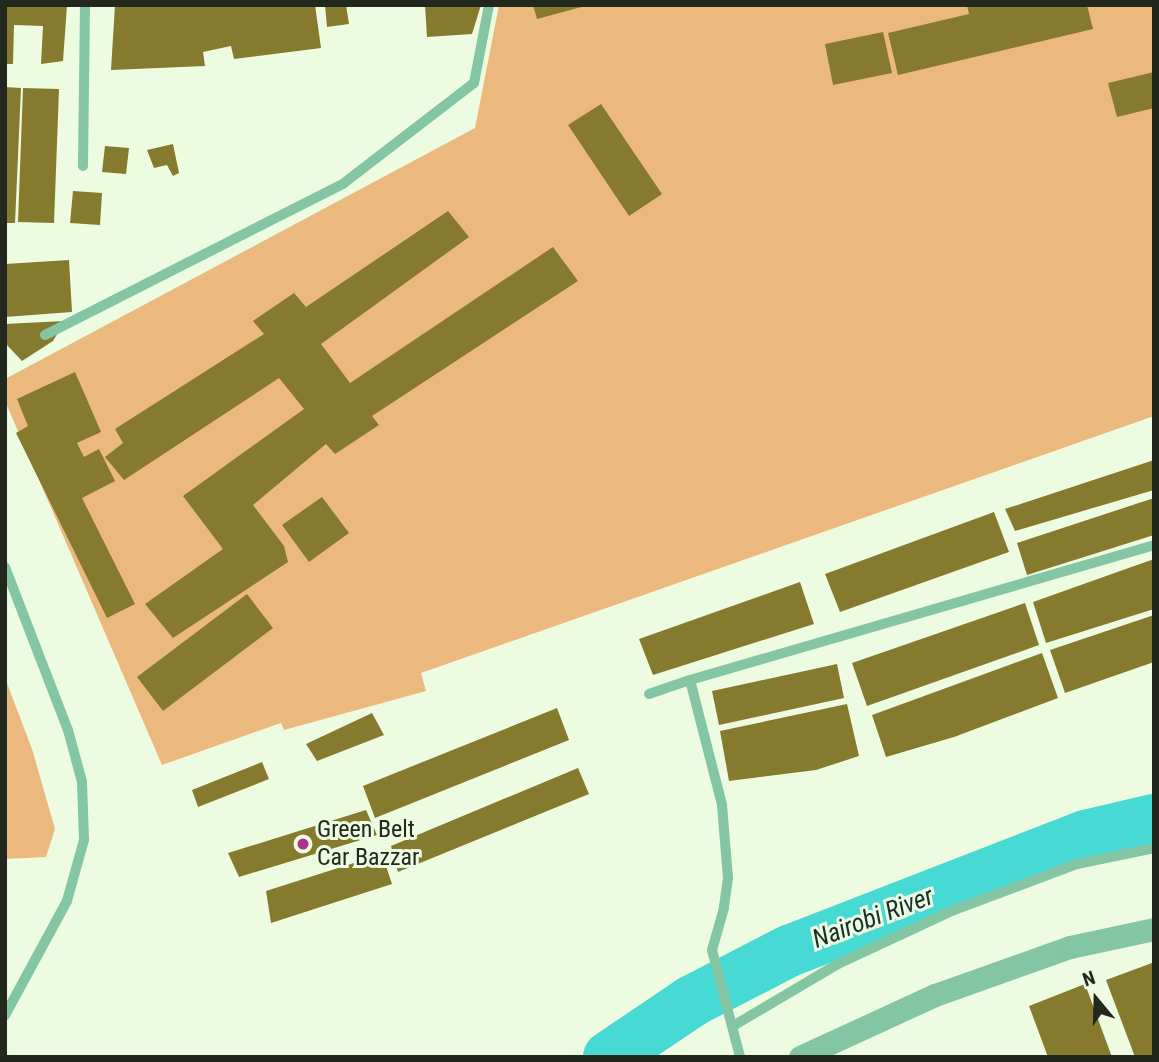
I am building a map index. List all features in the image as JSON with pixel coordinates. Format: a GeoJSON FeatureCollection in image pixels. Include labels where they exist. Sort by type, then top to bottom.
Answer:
{"type":"FeatureCollection","features":[{"type":"Feature","properties":{"kind":"street"},"geometry":{"type":"LineString","coordinates":[[800,1057],[935,995],[1070,947],[1154,929]]}},
{"type":"Feature","properties":{"kind":"lane"},"geometry":{"type":"LineString","coordinates":[[83,166],[85,5]]}},
{"type":"Feature","properties":{"kind":"lane"},"geometry":{"type":"LineString","coordinates":[[45,335],[344,183],[474,83],[489,5]]}},
{"type":"Feature","properties":{"kind":"lane"},"geometry":{"type":"LineString","coordinates":[[649,694],[1154,545]]}},
{"type":"Feature","properties":{"kind":"lane"},"geometry":{"type":"LineString","coordinates":[[5,566],[68,730],[82,782],[85,840],[67,901],[5,1014]]}},
{"type":"Feature","properties":{"kind":"lane"},"geometry":{"type":"LineString","coordinates":[[690,680],[723,817],[728,878],[724,908],[712,950],[740,1057]]}},
{"type":"Feature","properties":{"kind":"lane"},"geometry":{"type":"LineString","coordinates":[[733,1026],[838,964],[954,910],[1077,864],[1154,848]]}},
{"type":"Feature","properties":{"kind":"shaded area"},"geometry":{"type":"Polygon","coordinates":[[[499,5],[1154,5],[1154,416],[421,673],[426,691],[284,730],[281,723],[162,765],[5,401],[5,379],[475,128],[499,5]]]}},
{"type":"Feature","properties":{"kind":"shaded area"},"geometry":{"type":"Polygon","coordinates":[[[5,678],[32,749],[55,829],[46,857],[5,859],[5,678]]]}},
{"type":"Feature","properties":{"kind":"building"},"geometry":{"type":"Polygon","coordinates":[[[5,5],[67,5],[63,61],[41,64],[43,26],[14,25],[13,64],[5,64],[5,5]]]}},
{"type":"Feature","properties":{"kind":"building"},"geometry":{"type":"Polygon","coordinates":[[[115,5],[315,5],[321,48],[234,59],[231,46],[203,52],[205,66],[111,70],[115,5]]]}},
{"type":"Feature","properties":{"kind":"building"},"geometry":{"type":"Polygon","coordinates":[[[325,5],[346,5],[349,24],[327,27],[325,5]]]}},
{"type":"Feature","properties":{"kind":"building"},"geometry":{"type":"Polygon","coordinates":[[[425,5],[481,5],[472,34],[427,37],[425,5]]]}},
{"type":"Feature","properties":{"kind":"building"},"geometry":{"type":"Polygon","coordinates":[[[533,5],[585,5],[585,6],[537,19],[533,5]]]}},
{"type":"Feature","properties":{"kind":"building"},"geometry":{"type":"Polygon","coordinates":[[[967,5],[1087,5],[1093,29],[898,75],[888,33],[969,14],[967,5]]]}},
{"type":"Feature","properties":{"kind":"building"},"geometry":{"type":"Polygon","coordinates":[[[883,32],[892,73],[833,85],[825,44],[883,32]]]}},
{"type":"Feature","properties":{"kind":"building"},"geometry":{"type":"Polygon","coordinates":[[[1154,72],[1154,108],[1117,117],[1108,83],[1154,72]]]}},
{"type":"Feature","properties":{"kind":"building"},"geometry":{"type":"Polygon","coordinates":[[[5,87],[21,88],[15,223],[5,223],[5,87]]]}},
{"type":"Feature","properties":{"kind":"building"},"geometry":{"type":"Polygon","coordinates":[[[23,88],[59,89],[54,223],[18,222],[23,88]]]}},
{"type":"Feature","properties":{"kind":"building"},"geometry":{"type":"Polygon","coordinates":[[[601,104],[662,194],[629,216],[568,125],[601,104]]]}},
{"type":"Feature","properties":{"kind":"building"},"geometry":{"type":"Polygon","coordinates":[[[173,144],[179,173],[173,176],[167,165],[154,168],[147,150],[173,144]]]}},
{"type":"Feature","properties":{"kind":"building"},"geometry":{"type":"Polygon","coordinates":[[[105,146],[129,148],[126,174],[102,172],[105,146]]]}},
{"type":"Feature","properties":{"kind":"building"},"geometry":{"type":"Polygon","coordinates":[[[73,191],[102,193],[100,225],[70,223],[73,191]]]}},
{"type":"Feature","properties":{"kind":"building"},"geometry":{"type":"Polygon","coordinates":[[[448,211],[469,237],[321,344],[350,383],[553,247],[578,281],[372,416],[379,425],[335,454],[326,444],[253,505],[284,546],[288,562],[173,638],[145,604],[223,549],[183,496],[304,409],[279,378],[124,480],[105,457],[123,443],[115,429],[264,334],[253,321],[294,293],[306,307],[448,211]]]}},
{"type":"Feature","properties":{"kind":"building"},"geometry":{"type":"Polygon","coordinates":[[[69,260],[72,312],[5,317],[5,264],[69,260]]]}},
{"type":"Feature","properties":{"kind":"building"},"geometry":{"type":"Polygon","coordinates":[[[65,321],[53,341],[22,361],[6,344],[5,324],[65,321]]]}},
{"type":"Feature","properties":{"kind":"building"},"geometry":{"type":"Polygon","coordinates":[[[75,372],[101,432],[77,443],[84,457],[99,449],[115,481],[82,498],[135,604],[107,618],[16,433],[28,426],[17,399],[75,372]]]}},
{"type":"Feature","properties":{"kind":"building"},"geometry":{"type":"Polygon","coordinates":[[[1154,460],[1154,490],[1015,531],[1005,509],[1154,460]]]}},
{"type":"Feature","properties":{"kind":"building"},"geometry":{"type":"Polygon","coordinates":[[[322,497],[349,533],[309,562],[282,525],[322,497]]]}},
{"type":"Feature","properties":{"kind":"building"},"geometry":{"type":"Polygon","coordinates":[[[1154,498],[1154,535],[1027,575],[1017,543],[1154,498]]]}},
{"type":"Feature","properties":{"kind":"building"},"geometry":{"type":"Polygon","coordinates":[[[994,512],[1009,552],[840,612],[825,574],[994,512]]]}},
{"type":"Feature","properties":{"kind":"building"},"geometry":{"type":"Polygon","coordinates":[[[1154,559],[1154,609],[1046,643],[1033,602],[1154,559]]]}},
{"type":"Feature","properties":{"kind":"building"},"geometry":{"type":"Polygon","coordinates":[[[800,582],[814,624],[653,675],[639,639],[800,582]]]}},
{"type":"Feature","properties":{"kind":"building"},"geometry":{"type":"Polygon","coordinates":[[[247,594],[273,628],[163,711],[137,677],[247,594]]]}},
{"type":"Feature","properties":{"kind":"building"},"geometry":{"type":"Polygon","coordinates":[[[1025,603],[1039,645],[867,706],[852,663],[1025,603]]]}},
{"type":"Feature","properties":{"kind":"building"},"geometry":{"type":"Polygon","coordinates":[[[1154,615],[1154,662],[1065,693],[1050,650],[1154,615]]]}},
{"type":"Feature","properties":{"kind":"building"},"geometry":{"type":"Polygon","coordinates":[[[1042,653],[1058,698],[954,737],[886,757],[872,715],[1042,653]]]}},
{"type":"Feature","properties":{"kind":"building"},"geometry":{"type":"Polygon","coordinates":[[[837,664],[844,698],[719,725],[712,691],[837,664]]]}},
{"type":"Feature","properties":{"kind":"building"},"geometry":{"type":"Polygon","coordinates":[[[847,704],[859,756],[816,770],[729,781],[720,731],[847,704]]]}},
{"type":"Feature","properties":{"kind":"building"},"geometry":{"type":"Polygon","coordinates":[[[557,708],[569,740],[375,818],[363,786],[557,708]]]}},
{"type":"Feature","properties":{"kind":"building"},"geometry":{"type":"Polygon","coordinates":[[[372,713],[384,735],[317,761],[306,744],[372,713]]]}},
{"type":"Feature","properties":{"kind":"building"},"geometry":{"type":"Polygon","coordinates":[[[262,762],[269,779],[198,807],[192,790],[262,762]]]}},
{"type":"Feature","properties":{"kind":"building"},"geometry":{"type":"Polygon","coordinates":[[[578,768],[589,794],[398,872],[391,846],[578,768]]]}},
{"type":"Feature","properties":{"kind":"building","name":"Green Belt Car Bazzar"},"geometry":{"type":"Polygon","coordinates":[[[366,810],[377,835],[239,877],[228,853],[366,810]]]}},
{"type":"Feature","properties":{"kind":"building"},"geometry":{"type":"Polygon","coordinates":[[[382,854],[392,884],[271,923],[266,891],[382,854]]]}},
{"type":"Feature","properties":{"kind":"building"},"geometry":{"type":"Polygon","coordinates":[[[1152,963],[1154,1057],[1135,1057],[1106,980],[1152,963]]]}},
{"type":"Feature","properties":{"kind":"building"},"geometry":{"type":"Polygon","coordinates":[[[1085,984],[1112,1057],[1048,1057],[1029,1006],[1085,984]]]}},
{"type":"Feature","properties":{"kind":"waterway","name":"Nairobi River"},"geometry":{"type":"LineString","coordinates":[[609,1057],[692,1001],[789,951],[1085,836],[1154,820]]}},
{"type":"Feature","properties":{"kind":"place","name":"Green Belt Car Bazzar"},"geometry":{"type":"Point","coordinates":[303,844]}}]}
